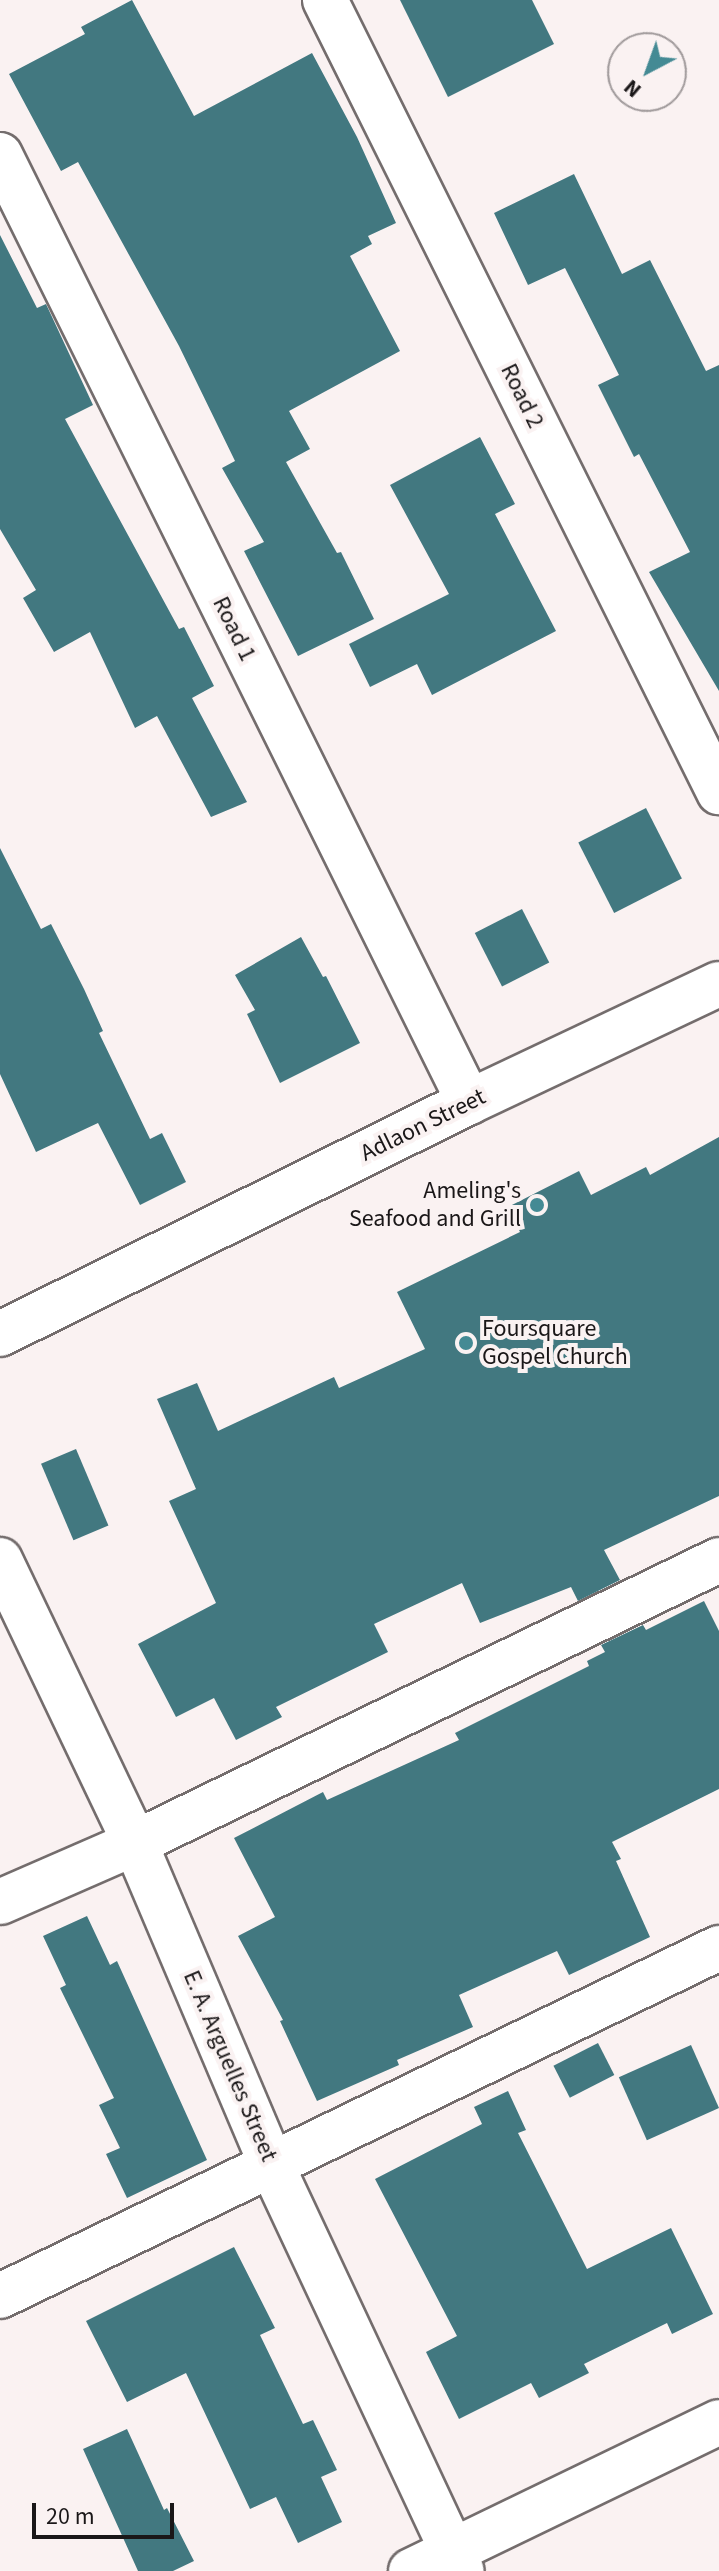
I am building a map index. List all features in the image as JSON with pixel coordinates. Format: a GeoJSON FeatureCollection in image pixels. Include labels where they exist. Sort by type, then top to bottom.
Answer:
{"type":"FeatureCollection","features":[{"type":"Feature","properties":{"kind":"street","name":"Road 2"},"geometry":{"type":"LineString","coordinates":[[325,0],[719,792]]}},
{"type":"Feature","properties":{"kind":"street","name":"Road 1"},"geometry":{"type":"LineString","coordinates":[[0,155],[469,1102]]}},
{"type":"Feature","properties":{"kind":"street","name":"Adlaon Street"},"geometry":{"type":"LineString","coordinates":[[0,1334],[469,1102],[719,984]]}},
{"type":"Feature","properties":{"kind":"street","name":"E. A. Arguelles Street"},"geometry":{"type":"LineString","coordinates":[[0,1560],[135,1843],[272,2166],[457,2561]]}},
{"type":"Feature","properties":{"kind":"street"},"geometry":{"type":"LineString","coordinates":[[0,1902],[135,1843],[719,1560]]}},
{"type":"Feature","properties":{"kind":"street"},"geometry":{"type":"LineString","coordinates":[[0,2296],[719,1948]]}},
{"type":"Feature","properties":{"kind":"street"},"geometry":{"type":"LineString","coordinates":[[411,2571],[457,2561],[719,2422]]}},
{"type":"Feature","properties":{"kind":"building"},"geometry":{"type":"Polygon","coordinates":[[[132,0],[194,116],[312,53],[357,137],[396,223],[368,236],[372,244],[350,256],[400,351],[289,411],[310,449],[286,462],[337,553],[341,552],[374,619],[298,656],[244,551],[264,542],[222,468],[235,461],[179,346],[78,162],[61,171],[9,74],[85,34],[81,27],[132,0]]]}},
{"type":"Feature","properties":{"kind":"building"},"geometry":{"type":"Polygon","coordinates":[[[400,0],[532,0],[554,44],[448,97],[400,0]]]}},
{"type":"Feature","properties":{"kind":"building"},"geometry":{"type":"Polygon","coordinates":[[[574,174],[622,274],[650,260],[706,371],[719,365],[719,691],[649,572],[690,552],[639,454],[634,457],[598,385],[619,375],[565,268],[528,285],[494,213],[574,174]]]}},
{"type":"Feature","properties":{"kind":"building"},"geometry":{"type":"Polygon","coordinates":[[[0,235],[37,308],[46,304],[93,405],[65,419],[179,629],[184,627],[214,686],[192,698],[247,802],[211,817],[157,716],[135,728],[90,632],[54,652],[23,598],[36,590],[0,529],[0,235]]]}},
{"type":"Feature","properties":{"kind":"building"},"geometry":{"type":"Polygon","coordinates":[[[480,437],[515,504],[495,514],[556,631],[432,695],[417,664],[370,687],[349,644],[449,594],[390,485],[480,437]]]}},
{"type":"Feature","properties":{"kind":"building"},"geometry":{"type":"Polygon","coordinates":[[[646,808],[682,878],[614,913],[578,843],[646,808]]]}},
{"type":"Feature","properties":{"kind":"building"},"geometry":{"type":"Polygon","coordinates":[[[0,848],[41,929],[51,924],[84,989],[103,1031],[99,1033],[150,1139],[162,1133],[186,1182],[140,1205],[98,1123],[36,1152],[0,1074],[0,848]]]}},
{"type":"Feature","properties":{"kind":"building"},"geometry":{"type":"Polygon","coordinates":[[[522,909],[549,962],[502,987],[475,933],[522,909]]]}},
{"type":"Feature","properties":{"kind":"building"},"geometry":{"type":"Polygon","coordinates":[[[301,937],[323,977],[326,976],[360,1043],[280,1083],[247,1014],[255,1010],[235,975],[301,937]]]}},
{"type":"Feature","properties":{"kind":"building"},"geometry":{"type":"Polygon","coordinates":[[[719,1137],[719,1496],[604,1550],[620,1580],[578,1601],[571,1587],[480,1623],[462,1583],[374,1624],[388,1652],[276,1707],[282,1717],[236,1740],[214,1698],[176,1717],[138,1644],[216,1603],[169,1501],[196,1489],[157,1399],[197,1383],[218,1431],[334,1377],[339,1388],[425,1349],[397,1292],[520,1232],[508,1207],[579,1171],[591,1195],[646,1167],[650,1175],[719,1137]]]}},
{"type":"Feature","properties":{"kind":"building"},"geometry":{"type":"Polygon","coordinates":[[[76,1449],[108,1525],[73,1540],[41,1464],[76,1449]]]}},
{"type":"Feature","properties":{"kind":"building"},"geometry":{"type":"Polygon","coordinates":[[[704,1601],[719,1631],[719,1789],[612,1842],[621,1859],[616,1861],[650,1937],[569,1975],[557,1951],[459,1995],[473,2027],[397,2060],[399,2065],[317,2101],[280,2021],[283,2020],[238,1936],[275,1917],[234,1838],[323,1792],[327,1800],[459,1740],[455,1733],[589,1666],[587,1661],[605,1652],[601,1645],[643,1625],[646,1630],[704,1601]]]}},
{"type":"Feature","properties":{"kind":"building"},"geometry":{"type":"Polygon","coordinates":[[[87,1916],[110,1965],[117,1961],[207,2160],[127,2198],[106,2154],[120,2148],[99,2105],[114,2098],[60,1988],[66,1985],[43,1936],[87,1916]]]}},
{"type":"Feature","properties":{"kind":"building"},"geometry":{"type":"Polygon","coordinates":[[[598,2043],[614,2075],[570,2098],[553,2066],[598,2043]]]}},
{"type":"Feature","properties":{"kind":"building"},"geometry":{"type":"Polygon","coordinates":[[[691,2045],[719,2108],[647,2140],[619,2077],[691,2045]]]}},
{"type":"Feature","properties":{"kind":"building"},"geometry":{"type":"Polygon","coordinates":[[[508,2091],[526,2130],[518,2133],[587,2269],[671,2228],[713,2314],[672,2334],[667,2323],[584,2364],[589,2373],[539,2398],[531,2383],[459,2419],[426,2352],[457,2336],[375,2179],[482,2124],[474,2107],[508,2091]]]}},
{"type":"Feature","properties":{"kind":"building"},"geometry":{"type":"Polygon","coordinates":[[[234,2247],[275,2328],[260,2335],[303,2424],[313,2420],[337,2470],[321,2477],[342,2522],[298,2543],[276,2497],[250,2509],[186,2373],[127,2402],[86,2321],[234,2247]]]}},
{"type":"Feature","properties":{"kind":"building"},"geometry":{"type":"Polygon","coordinates":[[[127,2429],[164,2510],[167,2508],[194,2561],[173,2571],[138,2571],[83,2449],[127,2429]]]}},
{"type":"Feature","properties":{"kind":"place","name":"Ameling's Seafood and Grill"},"geometry":{"type":"Point","coordinates":[537,1205]}},
{"type":"Feature","properties":{"kind":"place","name":"Foursquare Gospel Church"},"geometry":{"type":"Point","coordinates":[466,1343]}}]}
